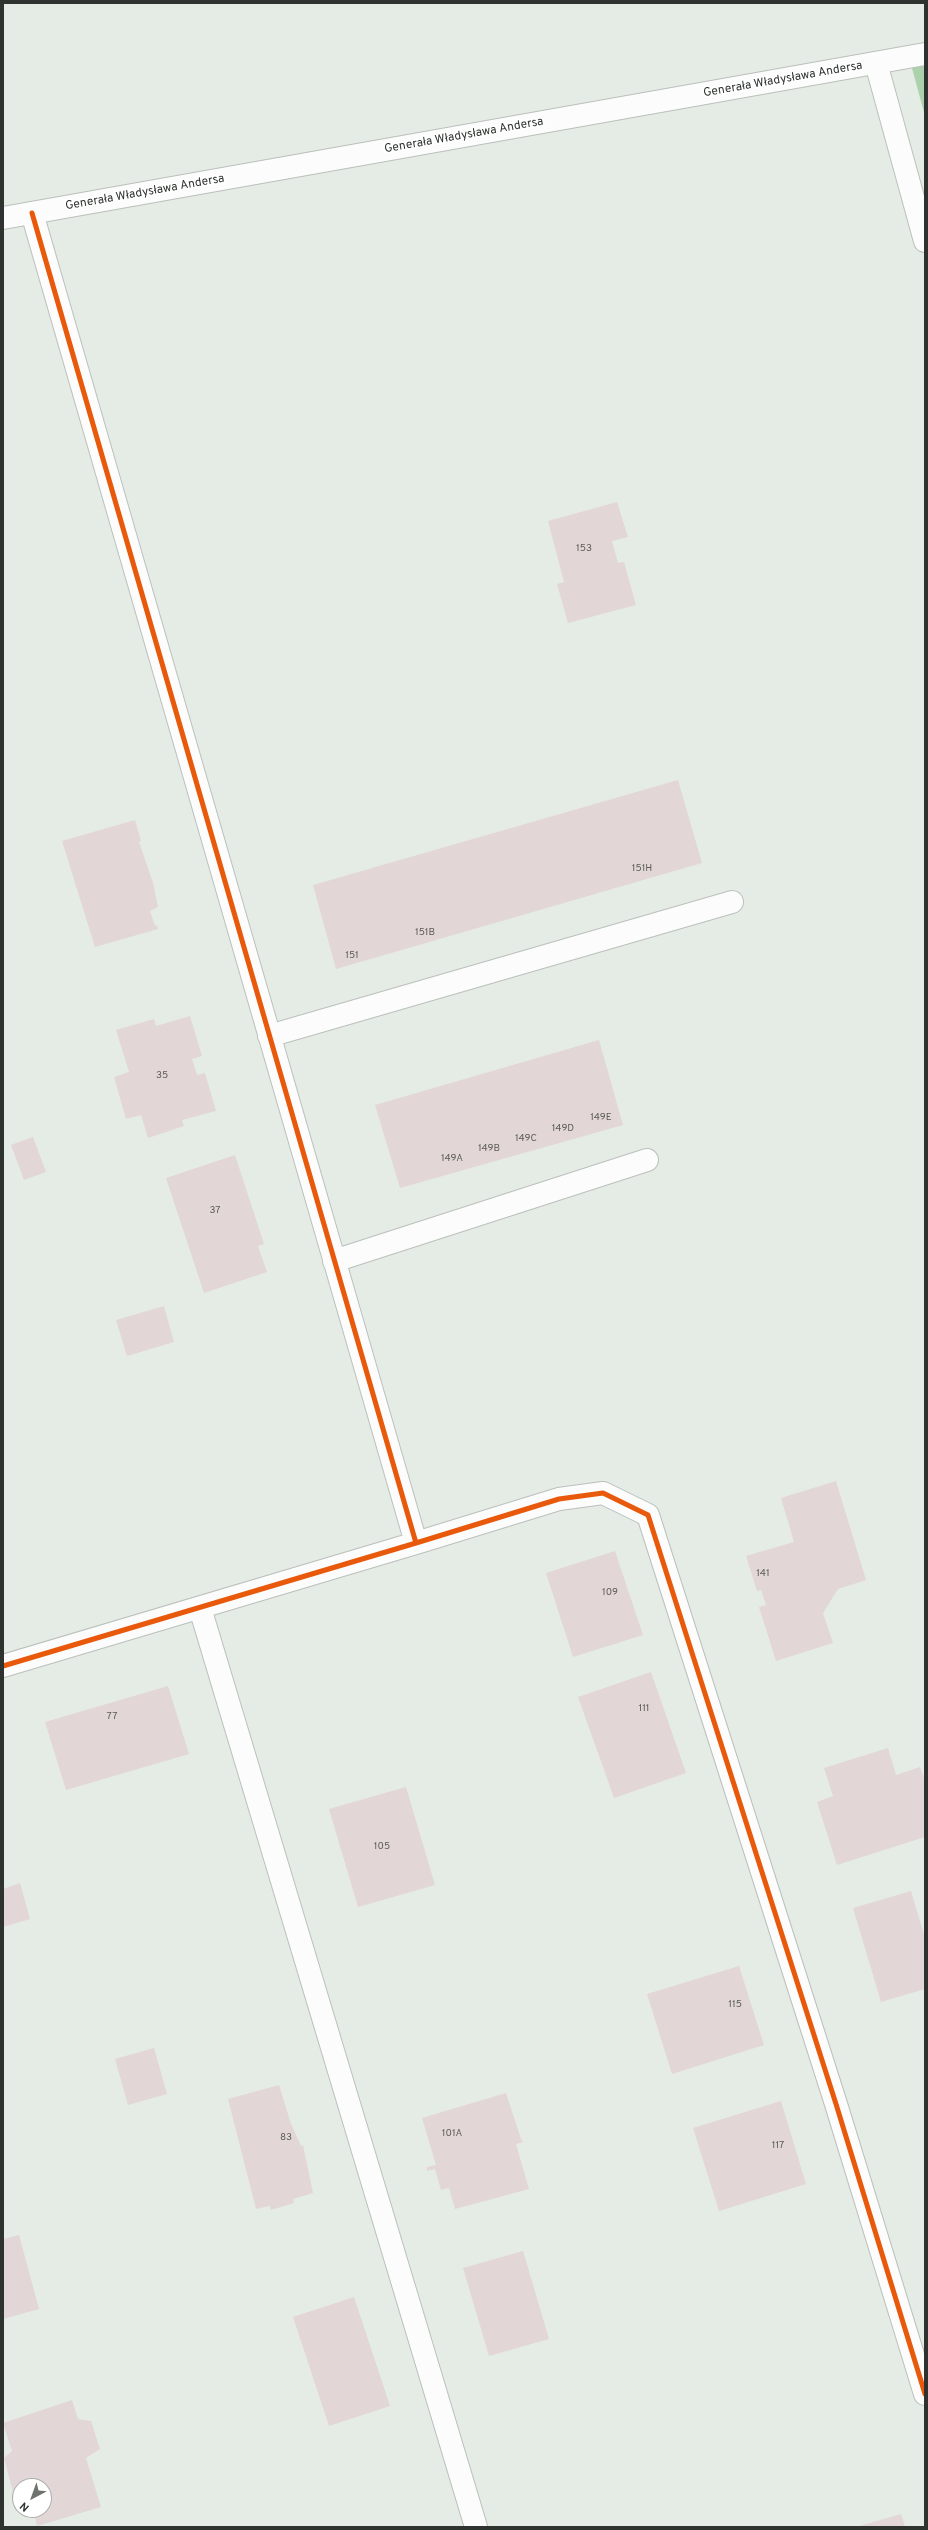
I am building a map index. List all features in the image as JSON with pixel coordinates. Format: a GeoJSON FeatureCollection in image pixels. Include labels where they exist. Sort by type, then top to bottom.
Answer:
{"type":"FeatureCollection","features":[{"type":"Feature","properties":{"kind":"street","name":"Generała Władysława Andersa"},"geometry":{"type":"LineString","coordinates":[[3,218],[925,54]]}},
{"type":"Feature","properties":{"kind":"street"},"geometry":{"type":"LineString","coordinates":[[876,63],[925,241]]}},
{"type":"Feature","properties":{"kind":"street"},"geometry":{"type":"LineString","coordinates":[[32,213],[416,1543]]}},
{"type":"Feature","properties":{"kind":"street"},"geometry":{"type":"LineString","coordinates":[[269,1036],[732,902]]}},
{"type":"Feature","properties":{"kind":"street"},"geometry":{"type":"LineString","coordinates":[[334,1261],[647,1160]]}},
{"type":"Feature","properties":{"kind":"street"},"geometry":{"type":"LineString","coordinates":[[3,1666],[559,1499],[604,1493],[648,1515],[838,2111],[925,2394]]}},
{"type":"Feature","properties":{"kind":"street"},"geometry":{"type":"LineString","coordinates":[[200,1608],[476,2527]]}},
{"type":"Feature","properties":{"kind":"green space"},"geometry":{"type":"Polygon","coordinates":[[[925,54],[925,116],[909,57],[925,54]]]}},
{"type":"Feature","properties":{"kind":"building"},"geometry":{"type":"Polygon","coordinates":[[[617,502],[628,537],[612,541],[618,563],[624,562],[636,605],[568,623],[557,584],[564,582],[548,521],[617,502]]]}},
{"type":"Feature","properties":{"kind":"building"},"geometry":{"type":"Polygon","coordinates":[[[678,780],[702,863],[336,969],[313,885],[678,780]]]}},
{"type":"Feature","properties":{"kind":"building"},"geometry":{"type":"Polygon","coordinates":[[[135,820],[141,841],[139,842],[153,883],[158,907],[150,911],[155,926],[157,925],[158,929],[95,947],[62,841],[135,820]]]}},
{"type":"Feature","properties":{"kind":"building"},"geometry":{"type":"Polygon","coordinates":[[[190,1016],[202,1056],[192,1059],[197,1075],[205,1073],[216,1111],[182,1120],[184,1126],[148,1138],[141,1115],[126,1119],[114,1077],[129,1072],[116,1030],[154,1019],[156,1026],[190,1016]]]}},
{"type":"Feature","properties":{"kind":"building"},"geometry":{"type":"Polygon","coordinates":[[[599,1040],[623,1125],[400,1188],[375,1105],[599,1040]]]}},
{"type":"Feature","properties":{"kind":"building"},"geometry":{"type":"Polygon","coordinates":[[[33,1137],[46,1172],[24,1180],[11,1145],[33,1137]]]}},
{"type":"Feature","properties":{"kind":"building"},"geometry":{"type":"Polygon","coordinates":[[[235,1155],[264,1244],[258,1246],[267,1272],[204,1293],[166,1178],[235,1155]]]}},
{"type":"Feature","properties":{"kind":"building"},"geometry":{"type":"Polygon","coordinates":[[[164,1306],[174,1342],[127,1356],[116,1320],[164,1306]]]}},
{"type":"Feature","properties":{"kind":"building"},"geometry":{"type":"Polygon","coordinates":[[[836,1481],[866,1580],[838,1589],[823,1613],[833,1643],[776,1661],[759,1607],[766,1605],[761,1590],[757,1591],[746,1556],[794,1542],[781,1498],[836,1481]]]}},
{"type":"Feature","properties":{"kind":"building"},"geometry":{"type":"Polygon","coordinates":[[[615,1551],[643,1635],[573,1657],[546,1573],[615,1551]]]}},
{"type":"Feature","properties":{"kind":"building"},"geometry":{"type":"Polygon","coordinates":[[[651,1672],[686,1773],[614,1798],[578,1697],[651,1672]]]}},
{"type":"Feature","properties":{"kind":"building"},"geometry":{"type":"Polygon","coordinates":[[[168,1686],[189,1754],[66,1790],[45,1722],[168,1686]]]}},
{"type":"Feature","properties":{"kind":"building"},"geometry":{"type":"Polygon","coordinates":[[[888,1748],[896,1775],[920,1767],[925,1781],[925,1837],[837,1865],[817,1802],[833,1796],[824,1768],[888,1748]]]}},
{"type":"Feature","properties":{"kind":"building"},"geometry":{"type":"Polygon","coordinates":[[[406,1787],[435,1885],[358,1907],[329,1809],[406,1787]]]}},
{"type":"Feature","properties":{"kind":"building"},"geometry":{"type":"Polygon","coordinates":[[[20,1883],[30,1919],[3,1927],[3,1889],[20,1883]]]}},
{"type":"Feature","properties":{"kind":"building"},"geometry":{"type":"Polygon","coordinates":[[[911,1891],[925,1938],[925,1989],[881,2002],[853,1908],[911,1891]]]}},
{"type":"Feature","properties":{"kind":"building"},"geometry":{"type":"Polygon","coordinates":[[[739,1966],[764,2045],[672,2074],[647,1994],[739,1966]]]}},
{"type":"Feature","properties":{"kind":"building"},"geometry":{"type":"Polygon","coordinates":[[[154,2048],[167,2094],[128,2105],[115,2059],[154,2048]]]}},
{"type":"Feature","properties":{"kind":"building"},"geometry":{"type":"Polygon","coordinates":[[[279,2085],[291,2124],[301,2146],[303,2145],[313,2193],[293,2199],[294,2203],[271,2210],[270,2206],[256,2209],[228,2099],[279,2085]]]}},
{"type":"Feature","properties":{"kind":"building"},"geometry":{"type":"Polygon","coordinates":[[[506,2093],[523,2142],[516,2144],[529,2189],[455,2209],[449,2188],[441,2190],[435,2169],[427,2171],[427,2167],[436,2165],[422,2118],[506,2093]]]}},
{"type":"Feature","properties":{"kind":"building"},"geometry":{"type":"Polygon","coordinates":[[[781,2101],[806,2184],[719,2211],[693,2128],[781,2101]]]}},
{"type":"Feature","properties":{"kind":"building"},"geometry":{"type":"Polygon","coordinates":[[[19,2235],[39,2309],[3,2319],[3,2239],[19,2235]]]}},
{"type":"Feature","properties":{"kind":"building"},"geometry":{"type":"Polygon","coordinates":[[[523,2251],[549,2339],[489,2356],[463,2268],[523,2251]]]}},
{"type":"Feature","properties":{"kind":"building"},"geometry":{"type":"Polygon","coordinates":[[[354,2297],[390,2406],[329,2426],[293,2317],[354,2297]]]}},
{"type":"Feature","properties":{"kind":"building"},"geometry":{"type":"Polygon","coordinates":[[[72,2400],[78,2419],[91,2421],[100,2449],[86,2458],[101,2507],[37,2526],[35,2518],[52,2518],[52,2478],[12,2478],[12,2488],[4,2458],[12,2451],[3,2423],[72,2400]]]}},
{"type":"Feature","properties":{"kind":"building"},"geometry":{"type":"Polygon","coordinates":[[[901,2514],[905,2527],[856,2527],[901,2514]]]}},
{"type":"Feature","properties":{"kind":"cycle path"},"geometry":{"type":"LineString","coordinates":[[3,1666],[416,1543],[32,213]]}},
{"type":"Feature","properties":{"kind":"cycle path"},"geometry":{"type":"LineString","coordinates":[[416,1543],[559,1499],[603,1493],[648,1515],[836,2104],[925,2394]]}}]}
